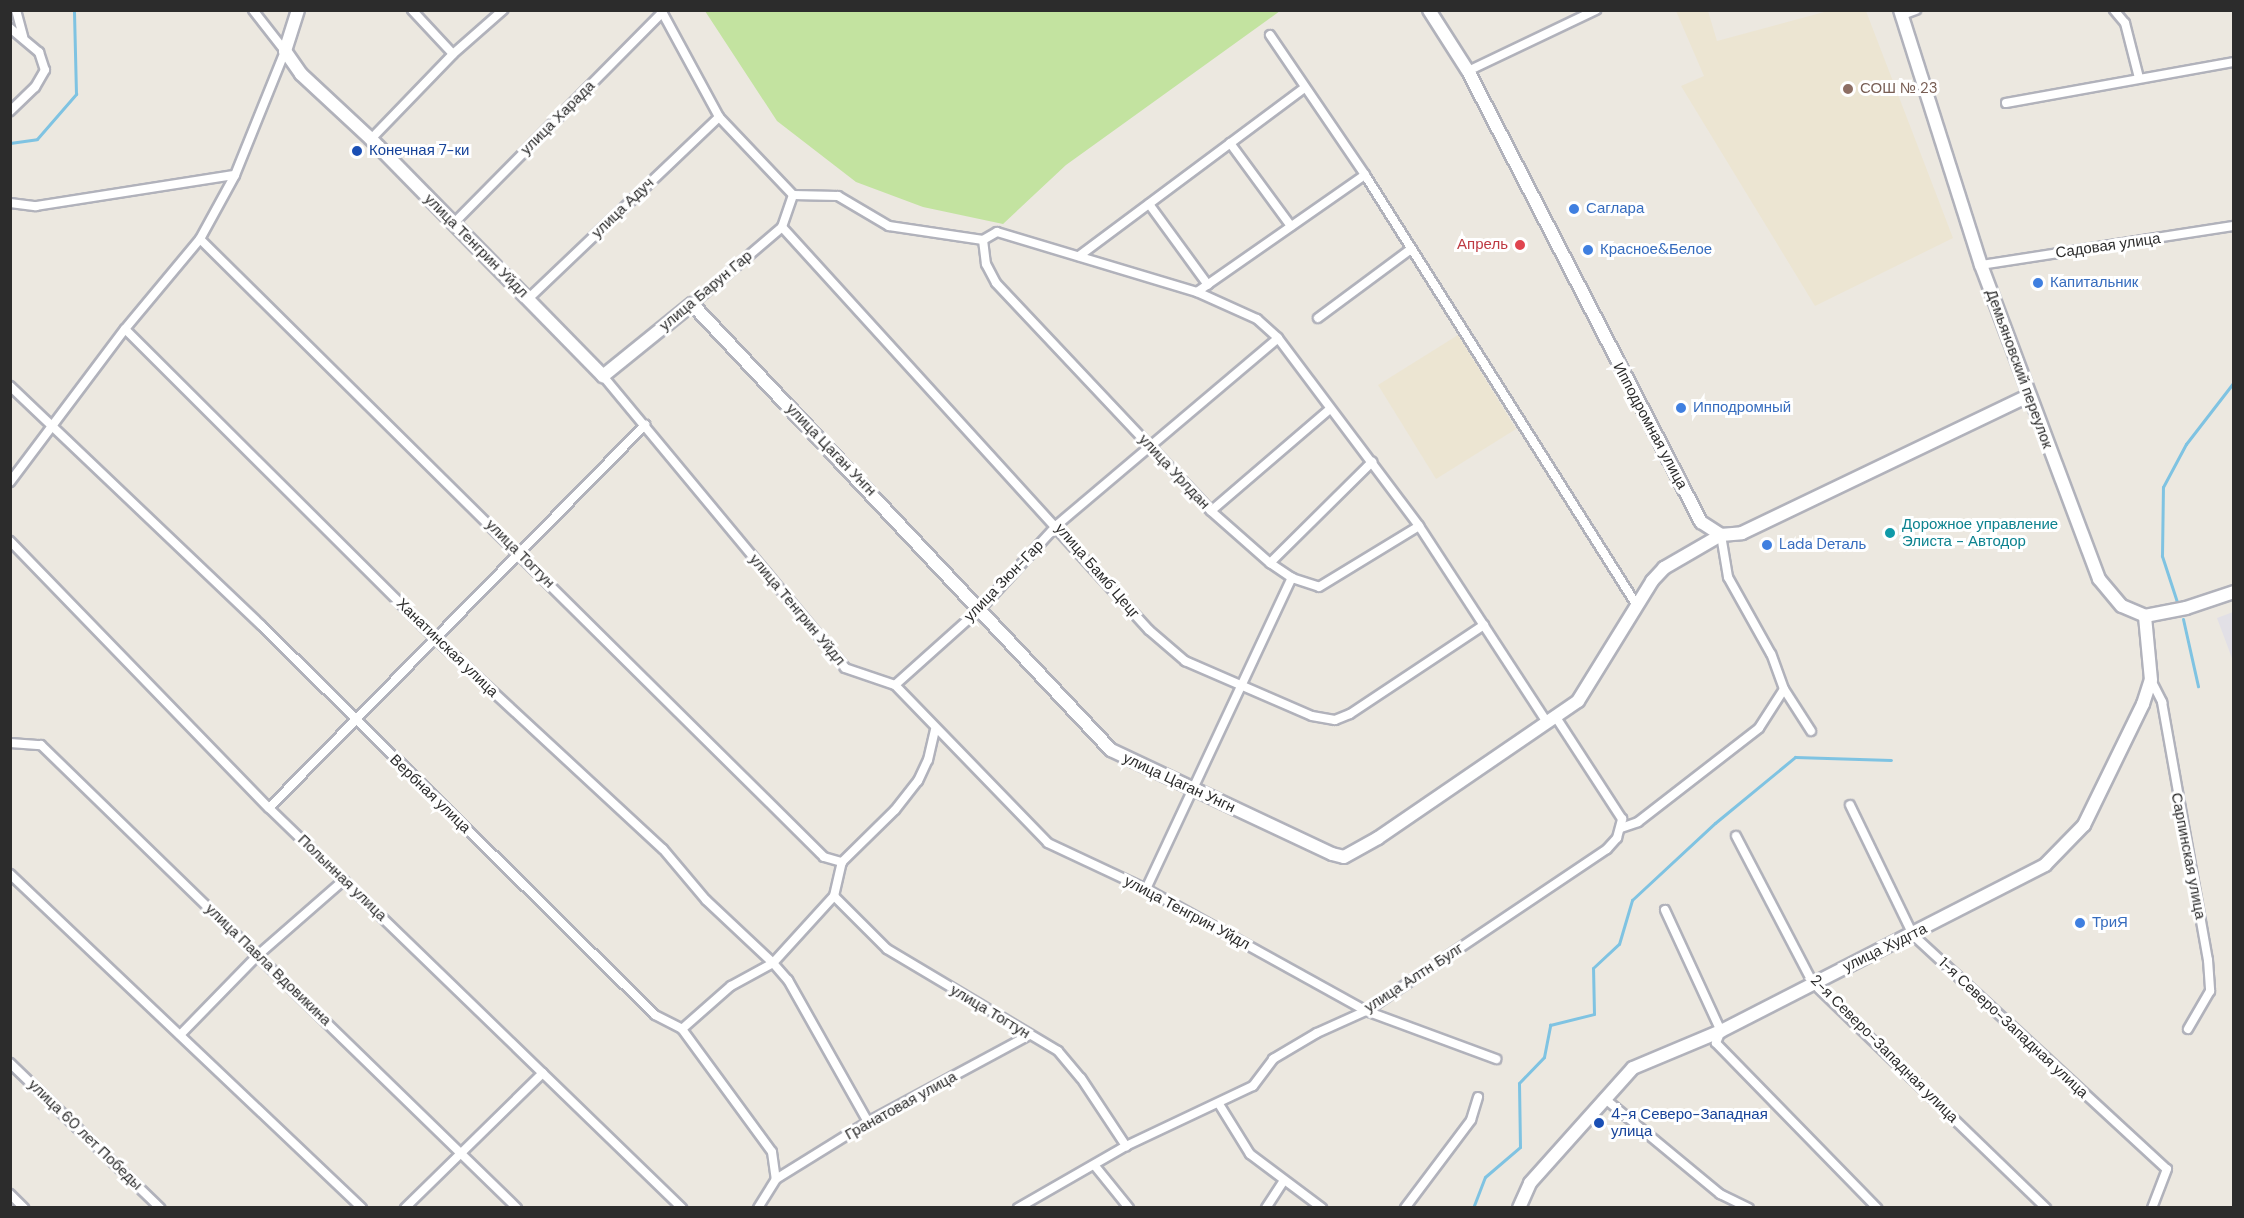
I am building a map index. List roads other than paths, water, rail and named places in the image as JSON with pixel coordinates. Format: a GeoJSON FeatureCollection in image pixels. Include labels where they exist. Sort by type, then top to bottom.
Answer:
{"type":"FeatureCollection","features":[{"type":"Feature","properties":{"kind":"street"},"geometry":{"type":"LineString","coordinates":[[16,10],[23,38]]}},
{"type":"Feature","properties":{"kind":"street","name":"улица Тенгрин Уйдл"},"geometry":{"type":"LineString","coordinates":[[253,10],[301,74],[371,139],[603,376],[845,668],[894,685],[935,730],[1048,843],[1146,889],[1366,1011],[1496,1059]]}},
{"type":"Feature","properties":{"kind":"street"},"geometry":{"type":"LineString","coordinates":[[10,482],[125,329],[200,239],[235,175],[285,51],[298,10]]}},
{"type":"Feature","properties":{"kind":"street"},"geometry":{"type":"LineString","coordinates":[[412,10],[453,54]]}},
{"type":"Feature","properties":{"kind":"street"},"geometry":{"type":"LineString","coordinates":[[371,139],[453,54],[503,10]]}},
{"type":"Feature","properties":{"kind":"street","name":"Ипподромная улица"},"geometry":{"type":"LineString","coordinates":[[1429,10],[1468,71],[1701,522],[1721,535]]}},
{"type":"Feature","properties":{"kind":"street"},"geometry":{"type":"LineString","coordinates":[[1468,71],[1596,10]]}},
{"type":"Feature","properties":{"kind":"street"},"geometry":{"type":"LineString","coordinates":[[1901,13],[1916,10]]}},
{"type":"Feature","properties":{"kind":"street"},"geometry":{"type":"LineString","coordinates":[[2114,10],[2126,23],[2139,78]]}},
{"type":"Feature","properties":{"kind":"street"},"geometry":{"type":"LineString","coordinates":[[661,12],[718,117],[793,195],[838,196],[889,226],[983,240],[997,232],[1197,292],[1257,319],[1278,338],[1419,526],[1484,625],[1622,819],[1622,828],[1638,822],[1759,728],[1784,689]]}},
{"type":"Feature","properties":{"kind":"street","name":"улица Харада"},"geometry":{"type":"LineString","coordinates":[[453,224],[661,12]]}},
{"type":"Feature","properties":{"kind":"street","name":"Демьяновский переулок"},"geometry":{"type":"LineString","coordinates":[[1901,13],[1982,264],[2028,396],[2099,579],[2122,606],[2145,616]]}},
{"type":"Feature","properties":{"kind":"street"},"geometry":{"type":"LineString","coordinates":[[10,28],[39,52],[45,70],[35,87],[10,111]]}},
{"type":"Feature","properties":{"kind":"street"},"geometry":{"type":"LineString","coordinates":[[1270,35],[1365,175],[1636,604]]}},
{"type":"Feature","properties":{"kind":"street"},"geometry":{"type":"LineString","coordinates":[[2006,103],[2234,62]]}},
{"type":"Feature","properties":{"kind":"street"},"geometry":{"type":"LineString","coordinates":[[1079,255],[1304,88]]}},
{"type":"Feature","properties":{"kind":"street","name":"улица Адуч"},"geometry":{"type":"LineString","coordinates":[[528,299],[718,117]]}},
{"type":"Feature","properties":{"kind":"street"},"geometry":{"type":"LineString","coordinates":[[1230,143],[1291,226]]}},
{"type":"Feature","properties":{"kind":"street"},"geometry":{"type":"LineString","coordinates":[[10,203],[36,206],[235,175]]}},
{"type":"Feature","properties":{"kind":"street"},"geometry":{"type":"LineString","coordinates":[[1197,292],[1365,175]]}},
{"type":"Feature","properties":{"kind":"street"},"geometry":{"type":"LineString","coordinates":[[782,227],[793,195]]}},
{"type":"Feature","properties":{"kind":"street"},"geometry":{"type":"LineString","coordinates":[[1149,204],[1208,285]]}},
{"type":"Feature","properties":{"kind":"street","name":"Садовая улица"},"geometry":{"type":"LineString","coordinates":[[1982,264],[2234,226]]}},
{"type":"Feature","properties":{"kind":"street","name":"улица Барун Гар"},"geometry":{"type":"LineString","coordinates":[[603,376],[782,227]]}},
{"type":"Feature","properties":{"kind":"street","name":"улица Бамб Цецг"},"geometry":{"type":"LineString","coordinates":[[782,227],[1171,650],[1185,661],[1312,716],[1335,720],[1350,714],[1484,625]]}},
{"type":"Feature","properties":{"kind":"street","name":"улица Тогтун"},"geometry":{"type":"LineString","coordinates":[[200,239],[824,856],[842,862]]}},
{"type":"Feature","properties":{"kind":"street","name":"улица Урлдан"},"geometry":{"type":"LineString","coordinates":[[983,240],[986,264],[996,283],[1211,512],[1270,563],[1292,578],[1319,587],[1419,526]]}},
{"type":"Feature","properties":{"kind":"street"},"geometry":{"type":"LineString","coordinates":[[1318,318],[1411,249]]}},
{"type":"Feature","properties":{"kind":"street","name":"улица Цаган Унгн"},"geometry":{"type":"LineString","coordinates":[[692,304],[981,608],[1111,750],[1192,791],[1344,857],[1378,838],[1586,694],[1636,604],[1664,568],[1721,535]]}},
{"type":"Feature","properties":{"kind":"street","name":"Ханатинская улица"},"geometry":{"type":"LineString","coordinates":[[125,329],[436,639],[663,849],[706,900],[773,963],[788,980],[868,1122]]}},
{"type":"Feature","properties":{"kind":"street","name":"улица Зюн-Гар"},"geometry":{"type":"LineString","coordinates":[[894,685],[981,608],[1057,525],[1278,338]]}},
{"type":"Feature","properties":{"kind":"street","name":"Вербная улица"},"geometry":{"type":"LineString","coordinates":[[10,386],[655,1015],[682,1029],[772,1152],[776,1179]]}},
{"type":"Feature","properties":{"kind":"street"},"geometry":{"type":"LineString","coordinates":[[1811,731],[1784,689],[1772,654],[1728,577],[1721,535],[1742,533],[2028,396]]}},
{"type":"Feature","properties":{"kind":"street"},"geometry":{"type":"LineString","coordinates":[[1211,512],[1330,409]]}},
{"type":"Feature","properties":{"kind":"street"},"geometry":{"type":"LineString","coordinates":[[269,808],[645,425]]}},
{"type":"Feature","properties":{"kind":"street"},"geometry":{"type":"LineString","coordinates":[[1270,563],[1372,462]]}},
{"type":"Feature","properties":{"kind":"street","name":"Полынная улица"},"geometry":{"type":"LineString","coordinates":[[10,541],[269,808],[682,1208]]}},
{"type":"Feature","properties":{"kind":"street"},"geometry":{"type":"LineString","coordinates":[[1146,889],[1244,686],[1292,578]]}},
{"type":"Feature","properties":{"kind":"street"},"geometry":{"type":"LineString","coordinates":[[2145,616],[2186,608],[2234,592]]}},
{"type":"Feature","properties":{"kind":"street","name":"улица Худгта"},"geometry":{"type":"LineString","coordinates":[[1519,1208],[1530,1183],[1633,1068],[1720,1031],[1913,935],[2045,865],[2084,825],[2129,738],[2151,680],[2145,616]]}},
{"type":"Feature","properties":{"kind":"street","name":"Сарпинская улица"},"geometry":{"type":"LineString","coordinates":[[2151,680],[2162,702],[2208,960],[2210,991],[2188,1029]]}},
{"type":"Feature","properties":{"kind":"street"},"geometry":{"type":"LineString","coordinates":[[682,1029],[731,986],[773,963],[834,896],[842,862],[895,810],[918,781],[928,760],[935,730]]}},
{"type":"Feature","properties":{"kind":"street","name":"улица Павла Вдовикина"},"geometry":{"type":"LineString","coordinates":[[10,743],[41,745],[517,1208]]}},
{"type":"Feature","properties":{"kind":"street","name":"1-я Северо-Западная улица"},"geometry":{"type":"LineString","coordinates":[[1850,805],[1913,935],[2167,1169],[2152,1208]]}},
{"type":"Feature","properties":{"kind":"street","name":"улица Алтн Булг"},"geometry":{"type":"LineString","coordinates":[[1018,1208],[1095,1166],[1126,1146],[1253,1086],[1273,1059],[1317,1033],[1366,1011],[1607,849],[1622,828]]}},
{"type":"Feature","properties":{"kind":"street","name":"2-я Северо-Западная улица"},"geometry":{"type":"LineString","coordinates":[[1736,836],[1813,983],[2046,1208]]}},
{"type":"Feature","properties":{"kind":"street"},"geometry":{"type":"LineString","coordinates":[[10,874],[362,1208]]}},
{"type":"Feature","properties":{"kind":"street"},"geometry":{"type":"LineString","coordinates":[[180,1035],[258,955],[344,880]]}},
{"type":"Feature","properties":{"kind":"street","name":"улица Тогтун"},"geometry":{"type":"LineString","coordinates":[[834,896],[887,949],[1028,1036],[1058,1051],[1113,1122],[1126,1146]]}},
{"type":"Feature","properties":{"kind":"street"},"geometry":{"type":"LineString","coordinates":[[1665,910],[1720,1031],[1716,1043],[1877,1208]]}},
{"type":"Feature","properties":{"kind":"street","name":"Гранатовая улица"},"geometry":{"type":"LineString","coordinates":[[776,1179],[868,1122],[1028,1036]]}},
{"type":"Feature","properties":{"kind":"street","name":"улица 60 лет Победы"},"geometry":{"type":"LineString","coordinates":[[10,1063],[160,1208]]}},
{"type":"Feature","properties":{"kind":"street"},"geometry":{"type":"LineString","coordinates":[[405,1208],[543,1073]]}},
{"type":"Feature","properties":{"kind":"street"},"geometry":{"type":"LineString","coordinates":[[1404,1208],[1471,1120],[1478,1096]]}},
{"type":"Feature","properties":{"kind":"street"},"geometry":{"type":"LineString","coordinates":[[1604,1098],[1720,1194],[1749,1208]]}},
{"type":"Feature","properties":{"kind":"street"},"geometry":{"type":"LineString","coordinates":[[1219,1104],[1250,1154],[1322,1208]]}},
{"type":"Feature","properties":{"kind":"street"},"geometry":{"type":"LineString","coordinates":[[1095,1166],[1129,1208]]}},
{"type":"Feature","properties":{"kind":"street"},"geometry":{"type":"LineString","coordinates":[[758,1208],[776,1179]]}},
{"type":"Feature","properties":{"kind":"street"},"geometry":{"type":"LineString","coordinates":[[1266,1208],[1284,1180]]}},
{"type":"Feature","properties":{"kind":"street"},"geometry":{"type":"LineString","coordinates":[[10,1194],[24,1208]]}},
{"type":"Feature","properties":{"kind":"waterway"},"geometry":{"type":"LineString","coordinates":[[10,143],[37,139],[76,94],[74,10]]}},
{"type":"Feature","properties":{"kind":"waterway"},"geometry":{"type":"LineString","coordinates":[[2178,605],[2162,556],[2163,487],[2186,444],[2234,382]]}},
{"type":"Feature","properties":{"kind":"waterway"},"geometry":{"type":"LineString","coordinates":[[2183,619],[2198,686]]}},
{"type":"Feature","properties":{"kind":"waterway"},"geometry":{"type":"LineString","coordinates":[[1473,1208],[1485,1177],[1520,1147],[1519,1083],[1544,1057],[1550,1025],[1594,1014],[1593,968],[1619,944],[1632,900],[1715,823],[1795,757],[1891,760]]}},
{"type":"Feature","properties":{"kind":"place","name":"СОШ № 23"},"geometry":{"type":"Point","coordinates":[1848,89]}},
{"type":"Feature","properties":{"kind":"place","name":"Конечная 7-ки"},"geometry":{"type":"Point","coordinates":[357,151]}},
{"type":"Feature","properties":{"kind":"place","name":"Саглара"},"geometry":{"type":"Point","coordinates":[1574,209]}},
{"type":"Feature","properties":{"kind":"place","name":"Апрель"},"geometry":{"type":"Point","coordinates":[1520,245]}},
{"type":"Feature","properties":{"kind":"place","name":"Красное&Белое"},"geometry":{"type":"Point","coordinates":[1588,250]}},
{"type":"Feature","properties":{"kind":"place","name":"Капитальник"},"geometry":{"type":"Point","coordinates":[2038,283]}},
{"type":"Feature","properties":{"kind":"place","name":"Ипподромный"},"geometry":{"type":"Point","coordinates":[1681,408]}},
{"type":"Feature","properties":{"kind":"place","name":"Дорожное управление Элиста - Автодор"},"geometry":{"type":"Point","coordinates":[1890,533]}},
{"type":"Feature","properties":{"kind":"place","name":"Lada Dеталь"},"geometry":{"type":"Point","coordinates":[1767,545]}},
{"type":"Feature","properties":{"kind":"place","name":"ТриЯ"},"geometry":{"type":"Point","coordinates":[2080,923]}},
{"type":"Feature","properties":{"kind":"place","name":"4-я Северо-Западная улица"},"geometry":{"type":"Point","coordinates":[1599,1123]}}]}
